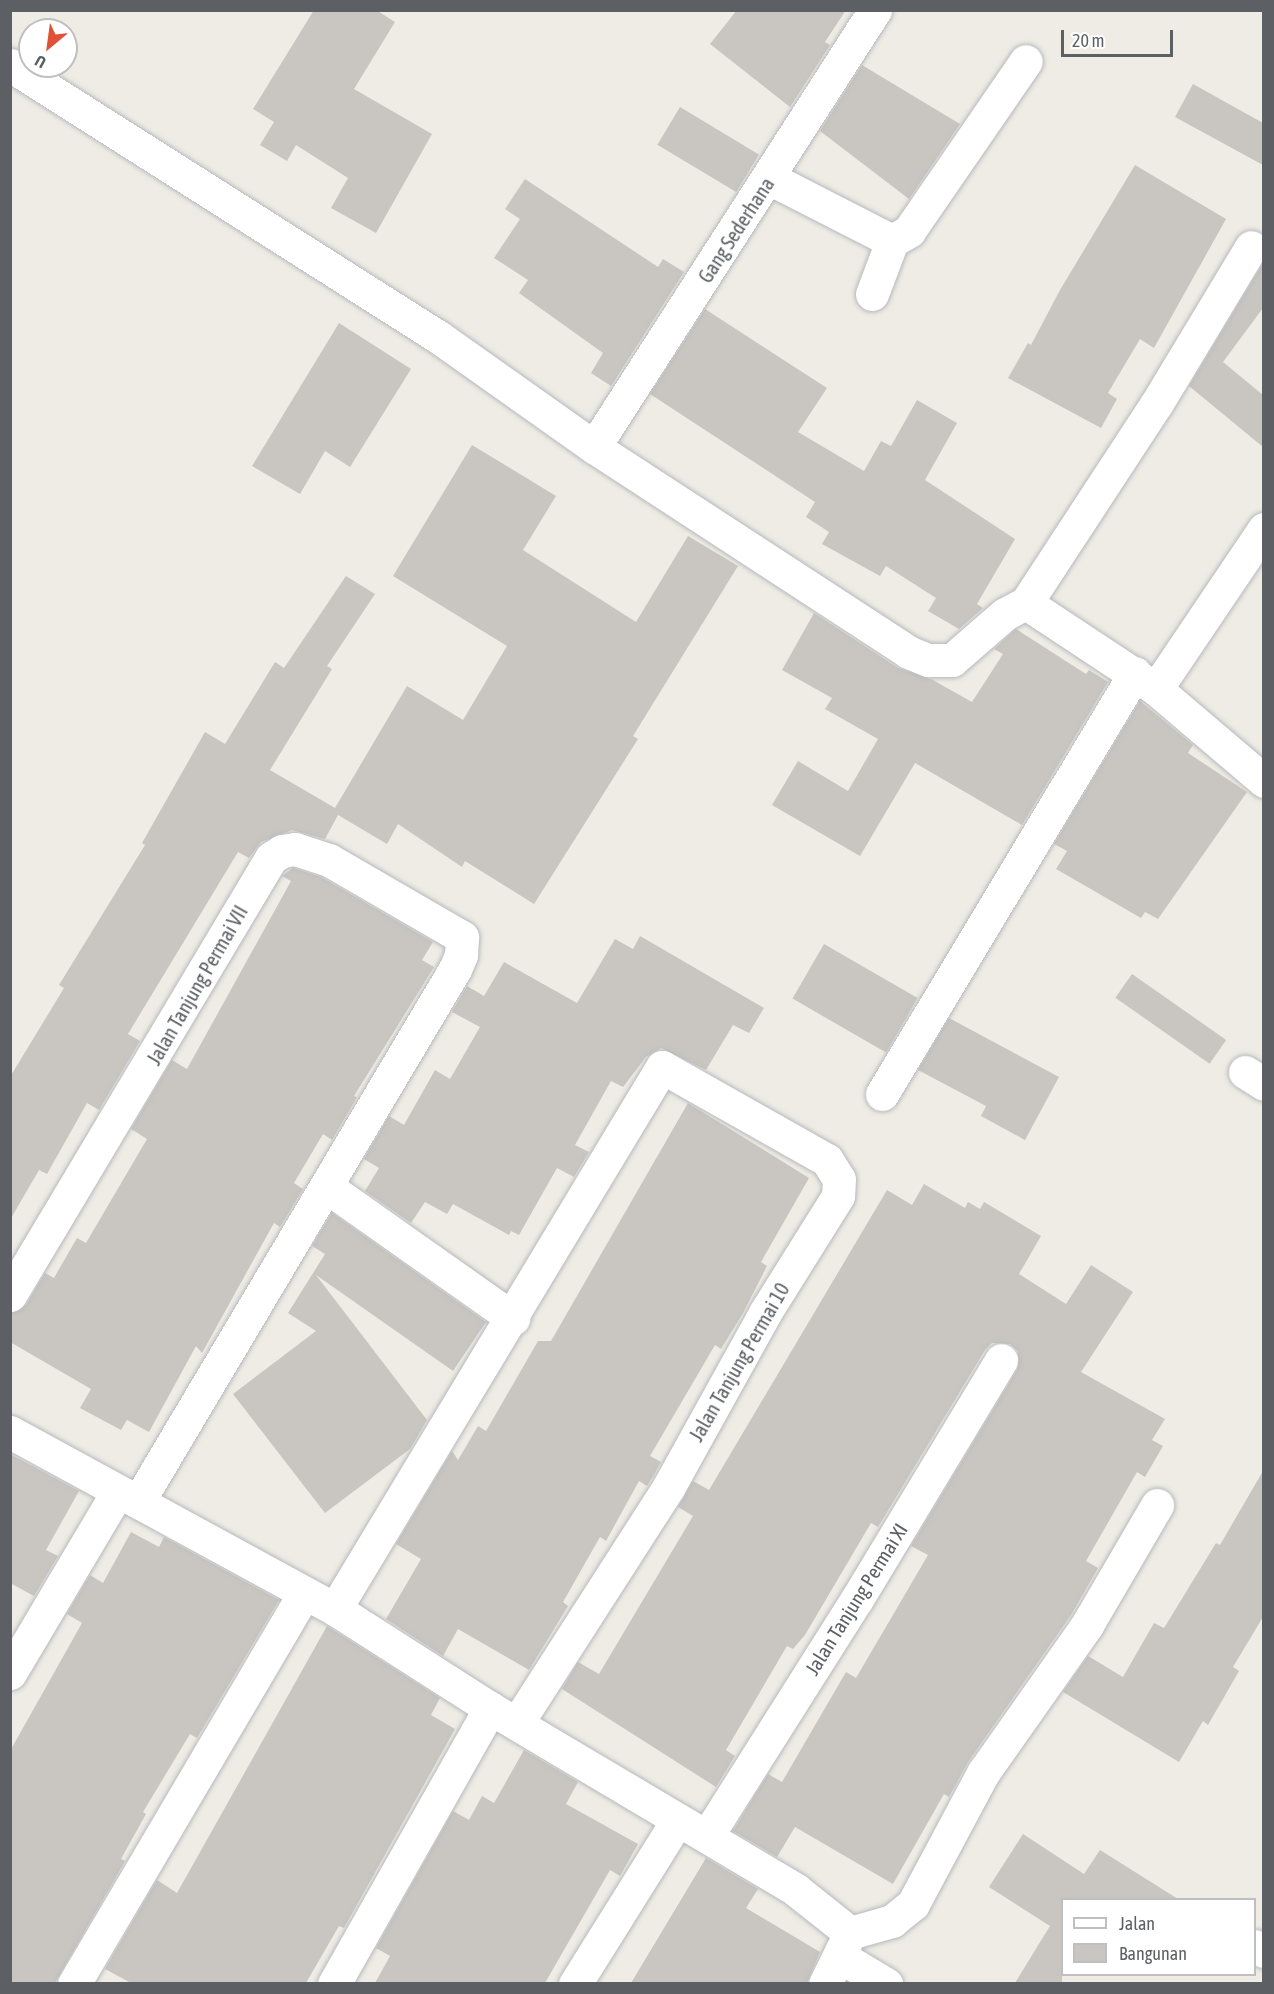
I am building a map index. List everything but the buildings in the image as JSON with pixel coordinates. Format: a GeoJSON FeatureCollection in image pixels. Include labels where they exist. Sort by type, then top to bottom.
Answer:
{"type":"FeatureCollection","features":[{"type":"Feature","properties":{"kind":"street","name":"Gang Sederhana"},"geometry":{"type":"LineString","coordinates":[[594,447],[875,10]]}},
{"type":"Feature","properties":{"kind":"street"},"geometry":{"type":"LineString","coordinates":[[872,294],[892,241],[909,231],[1026,61]]}},
{"type":"Feature","properties":{"kind":"street"},"geometry":{"type":"LineString","coordinates":[[10,65],[440,338],[594,447],[908,652],[928,660],[952,660],[1005,614],[1026,603],[1157,403],[1251,247]]}},
{"type":"Feature","properties":{"kind":"street"},"geometry":{"type":"LineString","coordinates":[[769,178],[892,241]]}},
{"type":"Feature","properties":{"kind":"street"},"geometry":{"type":"LineString","coordinates":[[882,1094],[1145,681],[1263,529]]}},
{"type":"Feature","properties":{"kind":"street"},"geometry":{"type":"LineString","coordinates":[[1026,603],[1145,681],[1263,781]]}},
{"type":"Feature","properties":{"kind":"street","name":"Jalan Tanjung Permai VII"},"geometry":{"type":"LineString","coordinates":[[10,1295],[271,858],[282,851],[295,849],[329,860],[462,937],[461,955],[455,969],[327,1187]]}},
{"type":"Feature","properties":{"kind":"street","name":"Jalan Tanjung Permai 10"},"geometry":{"type":"LineString","coordinates":[[334,1983],[504,1715],[668,1488],[765,1313],[838,1196],[839,1179],[827,1160],[662,1067],[513,1318]]}},
{"type":"Feature","properties":{"kind":"street"},"geometry":{"type":"LineString","coordinates":[[10,1672],[127,1498],[327,1187],[513,1318],[335,1609]]}},
{"type":"Feature","properties":{"kind":"street","name":"Jalan Tanjung Permai XI"},"geometry":{"type":"LineString","coordinates":[[707,1836],[857,1599],[1001,1360]]}},
{"type":"Feature","properties":{"kind":"street"},"geometry":{"type":"LineString","coordinates":[[10,1432],[303,1595],[335,1609],[677,1821],[707,1836],[796,1890],[838,1957],[886,1983]]}},
{"type":"Feature","properties":{"kind":"street"},"geometry":{"type":"LineString","coordinates":[[838,1957],[913,1904],[983,1773],[1087,1625],[1157,1505]]}},
{"type":"Feature","properties":{"kind":"street"},"geometry":{"type":"LineString","coordinates":[[74,1983],[303,1595]]}},
{"type":"Feature","properties":{"kind":"street"},"geometry":{"type":"LineString","coordinates":[[575,1983],[677,1821]]}}]}
